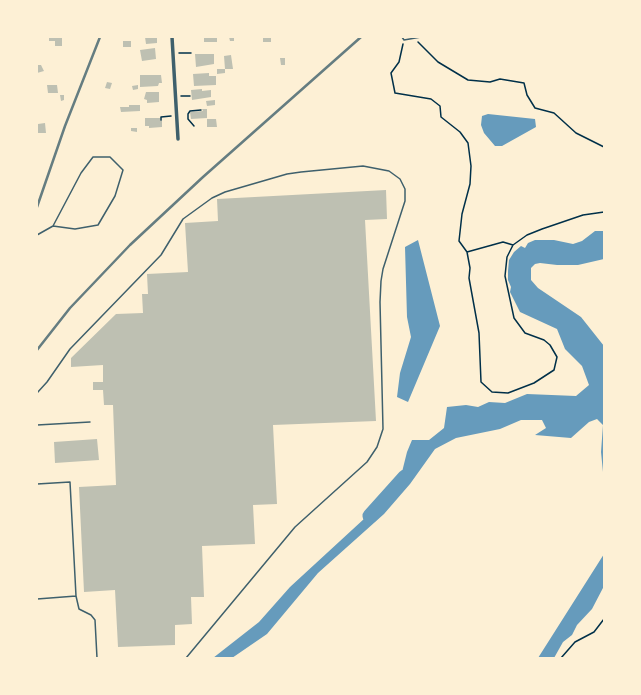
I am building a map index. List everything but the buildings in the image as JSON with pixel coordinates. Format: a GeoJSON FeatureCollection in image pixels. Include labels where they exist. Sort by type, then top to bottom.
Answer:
{"type":"FeatureCollection","features":[{"type":"Feature","properties":{"kind":"street"},"geometry":{"type":"LineString","coordinates":[[172,37],[178,139]]}},
{"type":"Feature","properties":{"kind":"lane"},"geometry":{"type":"LineString","coordinates":[[402,37],[404,40],[421,37]]}},
{"type":"Feature","properties":{"kind":"lane"},"geometry":{"type":"LineString","coordinates":[[37,235],[53,226],[81,173],[93,157],[110,157],[123,170],[115,196],[98,225],[75,229],[53,226]]}},
{"type":"Feature","properties":{"kind":"lane"},"geometry":{"type":"LineString","coordinates":[[37,393],[47,382],[70,349],[161,255],[183,219],[212,198],[225,192],[273,178],[308,172],[363,166],[389,171],[400,179],[405,190],[405,201],[383,268],[381,281],[380,302],[383,429],[377,447],[367,462],[295,526],[186,658]]}},
{"type":"Feature","properties":{"kind":"lane"},"geometry":{"type":"LineString","coordinates":[[37,425],[90,422]]}},
{"type":"Feature","properties":{"kind":"lane"},"geometry":{"type":"LineString","coordinates":[[37,484],[70,482],[76,596],[79,609],[91,615],[95,620],[97,658]]}},
{"type":"Feature","properties":{"kind":"lane"},"geometry":{"type":"LineString","coordinates":[[37,599],[76,596]]}},
{"type":"Feature","properties":{"kind":"path"},"geometry":{"type":"LineString","coordinates":[[417,38],[419,45],[438,62],[468,80],[490,82],[500,79],[524,83],[527,95],[535,108],[554,113],[576,132],[604,148]]}},
{"type":"Feature","properties":{"kind":"path"},"geometry":{"type":"LineString","coordinates":[[404,40],[399,62],[391,73],[395,93],[431,98],[440,106],[441,117],[460,132],[468,143],[470,184],[462,214],[459,241],[467,252],[470,286],[479,333],[481,382],[492,392],[508,393],[534,383],[554,370],[557,357],[550,345],[544,340],[525,333],[514,318],[505,276],[507,257],[513,245],[527,235],[542,228],[583,215],[604,212]]}},
{"type":"Feature","properties":{"kind":"path"},"geometry":{"type":"LineString","coordinates":[[179,53],[191,53]]}},
{"type":"Feature","properties":{"kind":"path"},"geometry":{"type":"LineString","coordinates":[[181,96],[190,96]]}},
{"type":"Feature","properties":{"kind":"path"},"geometry":{"type":"LineString","coordinates":[[188,117],[190,111],[201,110]]}},
{"type":"Feature","properties":{"kind":"path"},"geometry":{"type":"LineString","coordinates":[[161,120],[161,117],[170,116]]}},
{"type":"Feature","properties":{"kind":"path"},"geometry":{"type":"LineString","coordinates":[[182,117],[188,117]]}},
{"type":"Feature","properties":{"kind":"path"},"geometry":{"type":"LineString","coordinates":[[188,117],[194,126]]}},
{"type":"Feature","properties":{"kind":"path"},"geometry":{"type":"LineString","coordinates":[[467,252],[503,242],[513,245]]}},
{"type":"Feature","properties":{"kind":"path"},"geometry":{"type":"LineString","coordinates":[[561,658],[575,642],[594,632],[604,619]]}},
{"type":"Feature","properties":{"kind":"water"},"geometry":{"type":"Polygon","coordinates":[[[488,114],[535,119],[536,127],[502,146],[495,146],[484,133],[481,125],[482,116],[488,114]]]}},
{"type":"Feature","properties":{"kind":"water"},"geometry":{"type":"Polygon","coordinates":[[[595,231],[604,231],[604,259],[578,265],[535,264],[531,268],[531,280],[538,288],[581,317],[604,346],[604,482],[601,452],[603,425],[597,419],[589,422],[571,438],[535,435],[546,428],[542,420],[521,420],[500,429],[456,438],[435,449],[410,484],[384,514],[318,573],[267,634],[232,658],[213,658],[259,622],[290,587],[390,495],[402,472],[412,440],[429,440],[444,428],[447,407],[466,405],[478,407],[489,402],[505,403],[527,394],[576,396],[589,385],[582,366],[565,349],[557,329],[520,312],[510,292],[511,287],[508,280],[508,271],[509,260],[514,252],[521,246],[525,248],[528,243],[535,240],[554,240],[573,244],[582,241],[595,231]]]}},
{"type":"Feature","properties":{"kind":"water"},"geometry":{"type":"Polygon","coordinates":[[[418,240],[440,326],[408,402],[397,397],[400,373],[411,337],[407,317],[405,247],[418,240]]]}},
{"type":"Feature","properties":{"kind":"water"},"geometry":{"type":"Polygon","coordinates":[[[604,554],[604,586],[592,609],[577,625],[572,635],[563,642],[554,658],[538,658],[604,554]]]}},
{"type":"Feature","properties":{"kind":"waterway"},"geometry":{"type":"LineString","coordinates":[[370,516],[405,477]]}},
{"type":"Feature","properties":{"kind":"railway"},"geometry":{"type":"LineString","coordinates":[[37,207],[65,126],[100,37]]}},
{"type":"Feature","properties":{"kind":"railway"},"geometry":{"type":"LineString","coordinates":[[37,350],[70,308],[130,245],[203,177],[361,37]]}}]}
